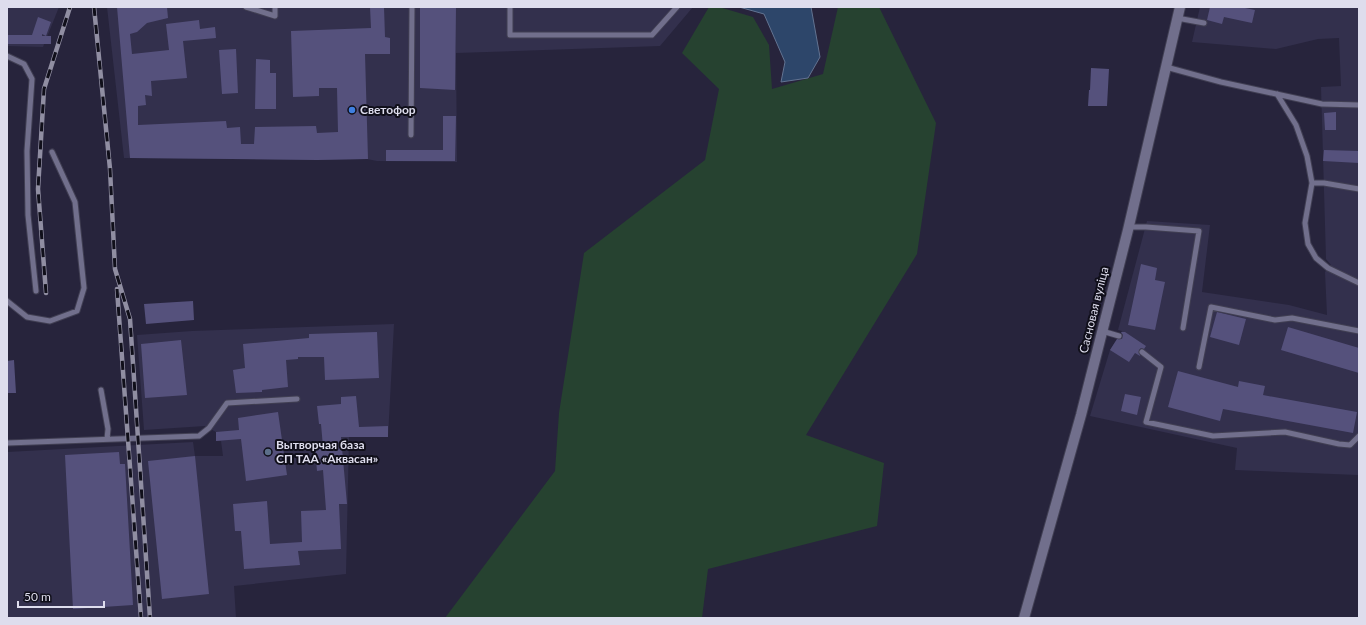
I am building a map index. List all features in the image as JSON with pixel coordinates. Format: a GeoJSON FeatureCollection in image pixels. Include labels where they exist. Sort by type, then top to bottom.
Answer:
{"type":"FeatureCollection","features":[{"type":"Feature","properties":{"kind":"street","name":"Сасновая вуліца"},"geometry":{"type":"LineString","coordinates":[[1024,618],[1081,415],[1129,227],[1180,7]]}},
{"type":"Feature","properties":{"kind":"lane"},"geometry":{"type":"LineString","coordinates":[[246,7],[275,16],[275,7]]}},
{"type":"Feature","properties":{"kind":"lane"},"geometry":{"type":"LineString","coordinates":[[411,135],[412,7]]}},
{"type":"Feature","properties":{"kind":"lane"},"geometry":{"type":"LineString","coordinates":[[510,7],[510,35],[652,35],[678,7]]}},
{"type":"Feature","properties":{"kind":"lane"},"geometry":{"type":"LineString","coordinates":[[1177,18],[1204,23]]}},
{"type":"Feature","properties":{"kind":"lane"},"geometry":{"type":"LineString","coordinates":[[7,56],[24,64],[32,79],[27,151],[28,214],[36,291]]}},
{"type":"Feature","properties":{"kind":"lane"},"geometry":{"type":"LineString","coordinates":[[1166,67],[1221,82],[1322,104],[1359,105]]}},
{"type":"Feature","properties":{"kind":"lane"},"geometry":{"type":"LineString","coordinates":[[1277,94],[1296,125],[1307,156],[1312,183],[1305,223],[1308,244],[1316,258],[1328,268],[1359,283]]}},
{"type":"Feature","properties":{"kind":"lane"},"geometry":{"type":"LineString","coordinates":[[7,301],[27,317],[50,321],[77,311],[84,288],[75,202],[52,152]]}},
{"type":"Feature","properties":{"kind":"lane"},"geometry":{"type":"LineString","coordinates":[[1312,183],[1324,183],[1359,189]]}},
{"type":"Feature","properties":{"kind":"lane"},"geometry":{"type":"LineString","coordinates":[[1129,227],[1199,231],[1183,328]]}},
{"type":"Feature","properties":{"kind":"lane"},"geometry":{"type":"LineString","coordinates":[[1199,367],[1211,307],[1275,320],[1292,318],[1359,331]]}},
{"type":"Feature","properties":{"kind":"lane"},"geometry":{"type":"LineString","coordinates":[[1102,331],[1119,336]]}},
{"type":"Feature","properties":{"kind":"lane"},"geometry":{"type":"LineString","coordinates":[[1142,352],[1161,367],[1146,422],[1213,436],[1285,432],[1350,445],[1359,436]]}},
{"type":"Feature","properties":{"kind":"lane"},"geometry":{"type":"LineString","coordinates":[[101,390],[108,429],[107,438]]}},
{"type":"Feature","properties":{"kind":"lane"},"geometry":{"type":"LineString","coordinates":[[7,443],[107,438],[198,436],[209,428],[227,403],[297,399]]}},
{"type":"Feature","properties":{"kind":"shaded area"},"geometry":{"type":"Polygon","coordinates":[[[7,7],[59,7],[43,47],[7,46],[7,7]]]}},
{"type":"Feature","properties":{"kind":"shaded area"},"geometry":{"type":"Polygon","coordinates":[[[107,7],[693,7],[660,46],[456,53],[457,162],[377,161],[367,159],[317,160],[124,158],[107,7]]]}},
{"type":"Feature","properties":{"kind":"shaded area"},"geometry":{"type":"Polygon","coordinates":[[[1200,7],[1359,7],[1358,475],[1235,470],[1237,448],[1090,416],[1110,350],[1122,331],[1118,330],[1147,221],[1210,225],[1202,292],[1289,305],[1327,315],[1325,272],[1331,265],[1326,259],[1321,87],[1341,86],[1339,38],[1318,39],[1276,49],[1192,42],[1200,7]]]}},
{"type":"Feature","properties":{"kind":"shaded area"},"geometry":{"type":"Polygon","coordinates":[[[394,324],[388,437],[349,437],[346,574],[234,586],[236,618],[7,618],[7,452],[193,442],[195,456],[223,456],[221,441],[216,441],[216,432],[205,426],[144,430],[137,335],[192,331],[394,324]]]}},
{"type":"Feature","properties":{"kind":"green space"},"geometry":{"type":"Polygon","coordinates":[[[709,7],[719,7],[753,17],[769,45],[772,89],[823,74],[838,7],[879,7],[936,123],[917,254],[806,435],[884,463],[877,526],[708,569],[702,618],[445,618],[555,471],[559,413],[584,253],[705,160],[719,89],[682,53],[709,7]]]}},
{"type":"Feature","properties":{"kind":"water"},"geometry":{"type":"Polygon","coordinates":[[[739,7],[811,7],[820,57],[808,78],[781,82],[785,62],[764,14],[739,7]]]}},
{"type":"Feature","properties":{"kind":"building"},"geometry":{"type":"Polygon","coordinates":[[[117,7],[167,7],[168,18],[147,23],[137,32],[130,34],[132,54],[169,50],[166,24],[199,20],[200,29],[215,27],[216,38],[183,41],[187,78],[151,81],[152,96],[145,95],[146,105],[138,106],[138,125],[226,121],[227,128],[240,127],[241,144],[254,144],[255,127],[316,126],[317,133],[338,132],[337,88],[319,88],[319,96],[293,97],[291,31],[371,28],[370,7],[384,7],[385,37],[390,38],[390,54],[365,54],[368,159],[317,160],[130,158],[117,7]]]}},
{"type":"Feature","properties":{"kind":"building"},"geometry":{"type":"Polygon","coordinates":[[[420,7],[456,7],[455,90],[420,88],[420,7]]]}},
{"type":"Feature","properties":{"kind":"building"},"geometry":{"type":"Polygon","coordinates":[[[1210,7],[1240,7],[1255,10],[1252,23],[1224,17],[1222,24],[1207,20],[1210,7]]]}},
{"type":"Feature","properties":{"kind":"building"},"geometry":{"type":"Polygon","coordinates":[[[38,17],[51,22],[46,36],[51,36],[51,44],[7,44],[7,35],[32,35],[38,17]]]}},
{"type":"Feature","properties":{"kind":"building"},"geometry":{"type":"Polygon","coordinates":[[[236,49],[238,93],[222,94],[219,50],[236,49]]]}},
{"type":"Feature","properties":{"kind":"building"},"geometry":{"type":"Polygon","coordinates":[[[256,59],[270,60],[270,73],[276,73],[276,109],[255,109],[256,59]]]}},
{"type":"Feature","properties":{"kind":"building"},"geometry":{"type":"Polygon","coordinates":[[[1091,68],[1109,69],[1107,106],[1088,106],[1091,68]]]}},
{"type":"Feature","properties":{"kind":"building"},"geometry":{"type":"Polygon","coordinates":[[[1336,112],[1336,130],[1325,130],[1324,113],[1336,112]]]}},
{"type":"Feature","properties":{"kind":"building"},"geometry":{"type":"Polygon","coordinates":[[[443,116],[456,116],[455,161],[386,161],[386,150],[443,150],[443,116]]]}},
{"type":"Feature","properties":{"kind":"building"},"geometry":{"type":"Polygon","coordinates":[[[1324,150],[1359,151],[1359,163],[1323,161],[1324,150]]]}},
{"type":"Feature","properties":{"kind":"building"},"geometry":{"type":"Polygon","coordinates":[[[1141,264],[1157,268],[1155,280],[1165,282],[1155,330],[1128,325],[1141,264]]]}},
{"type":"Feature","properties":{"kind":"building"},"geometry":{"type":"Polygon","coordinates":[[[193,301],[194,320],[146,324],[144,304],[193,301]]]}},
{"type":"Feature","properties":{"kind":"building"},"geometry":{"type":"Polygon","coordinates":[[[1217,312],[1246,319],[1239,345],[1210,337],[1217,312]]]}},
{"type":"Feature","properties":{"kind":"building"},"geometry":{"type":"Polygon","coordinates":[[[1288,327],[1359,348],[1359,373],[1281,350],[1288,327]]]}},
{"type":"Feature","properties":{"kind":"building"},"geometry":{"type":"Polygon","coordinates":[[[377,332],[379,378],[325,380],[324,357],[298,357],[298,359],[286,360],[288,387],[262,390],[262,392],[236,393],[233,370],[245,368],[243,344],[309,338],[309,334],[377,332]]]}},
{"type":"Feature","properties":{"kind":"building"},"geometry":{"type":"Polygon","coordinates":[[[1121,332],[1125,332],[1146,346],[1144,349],[1141,348],[1139,350],[1140,356],[1135,353],[1129,362],[1110,350],[1117,339],[1122,339],[1123,335],[1121,332]]]}},
{"type":"Feature","properties":{"kind":"building"},"geometry":{"type":"Polygon","coordinates":[[[181,340],[187,395],[145,398],[141,344],[181,340]]]}},
{"type":"Feature","properties":{"kind":"building"},"geometry":{"type":"Polygon","coordinates":[[[14,360],[16,393],[7,393],[7,361],[14,360]]]}},
{"type":"Feature","properties":{"kind":"building"},"geometry":{"type":"Polygon","coordinates":[[[1178,371],[1238,387],[1239,381],[1265,386],[1263,395],[1357,412],[1353,433],[1223,409],[1220,421],[1168,407],[1178,371]]]}},
{"type":"Feature","properties":{"kind":"building"},"geometry":{"type":"Polygon","coordinates":[[[1125,394],[1141,397],[1137,415],[1121,411],[1125,394]]]}},
{"type":"Feature","properties":{"kind":"building"},"geometry":{"type":"Polygon","coordinates":[[[356,396],[359,427],[388,426],[388,437],[341,437],[347,504],[339,504],[341,549],[298,551],[300,565],[244,569],[241,531],[235,531],[233,504],[267,501],[270,544],[302,542],[301,511],[326,510],[323,470],[317,471],[315,448],[323,447],[321,424],[319,424],[317,406],[341,404],[341,397],[356,396]]]}},
{"type":"Feature","properties":{"kind":"building"},"geometry":{"type":"Polygon","coordinates":[[[278,412],[287,475],[246,481],[241,439],[216,441],[216,432],[239,430],[238,418],[278,412]]]}},
{"type":"Feature","properties":{"kind":"building"},"geometry":{"type":"Polygon","coordinates":[[[119,452],[120,464],[125,464],[133,605],[73,609],[65,455],[119,452]]]}},
{"type":"Feature","properties":{"kind":"building"},"geometry":{"type":"Polygon","coordinates":[[[195,456],[209,594],[162,599],[148,461],[195,456]]]}},
{"type":"Feature","properties":{"kind":"railway"},"geometry":{"type":"LineString","coordinates":[[46,293],[38,189],[44,89],[70,7]]}},
{"type":"Feature","properties":{"kind":"railway"},"geometry":{"type":"LineString","coordinates":[[94,7],[110,169],[115,269],[130,319],[150,618]]}},
{"type":"Feature","properties":{"kind":"railway"},"geometry":{"type":"LineString","coordinates":[[117,289],[141,618]]}},
{"type":"Feature","properties":{"kind":"place","name":"Светофор"},"geometry":{"type":"Point","coordinates":[352,110]}},
{"type":"Feature","properties":{"kind":"place","name":"Вытворчая база СП ТАА «Аквасан»"},"geometry":{"type":"Point","coordinates":[268,452]}}]}
